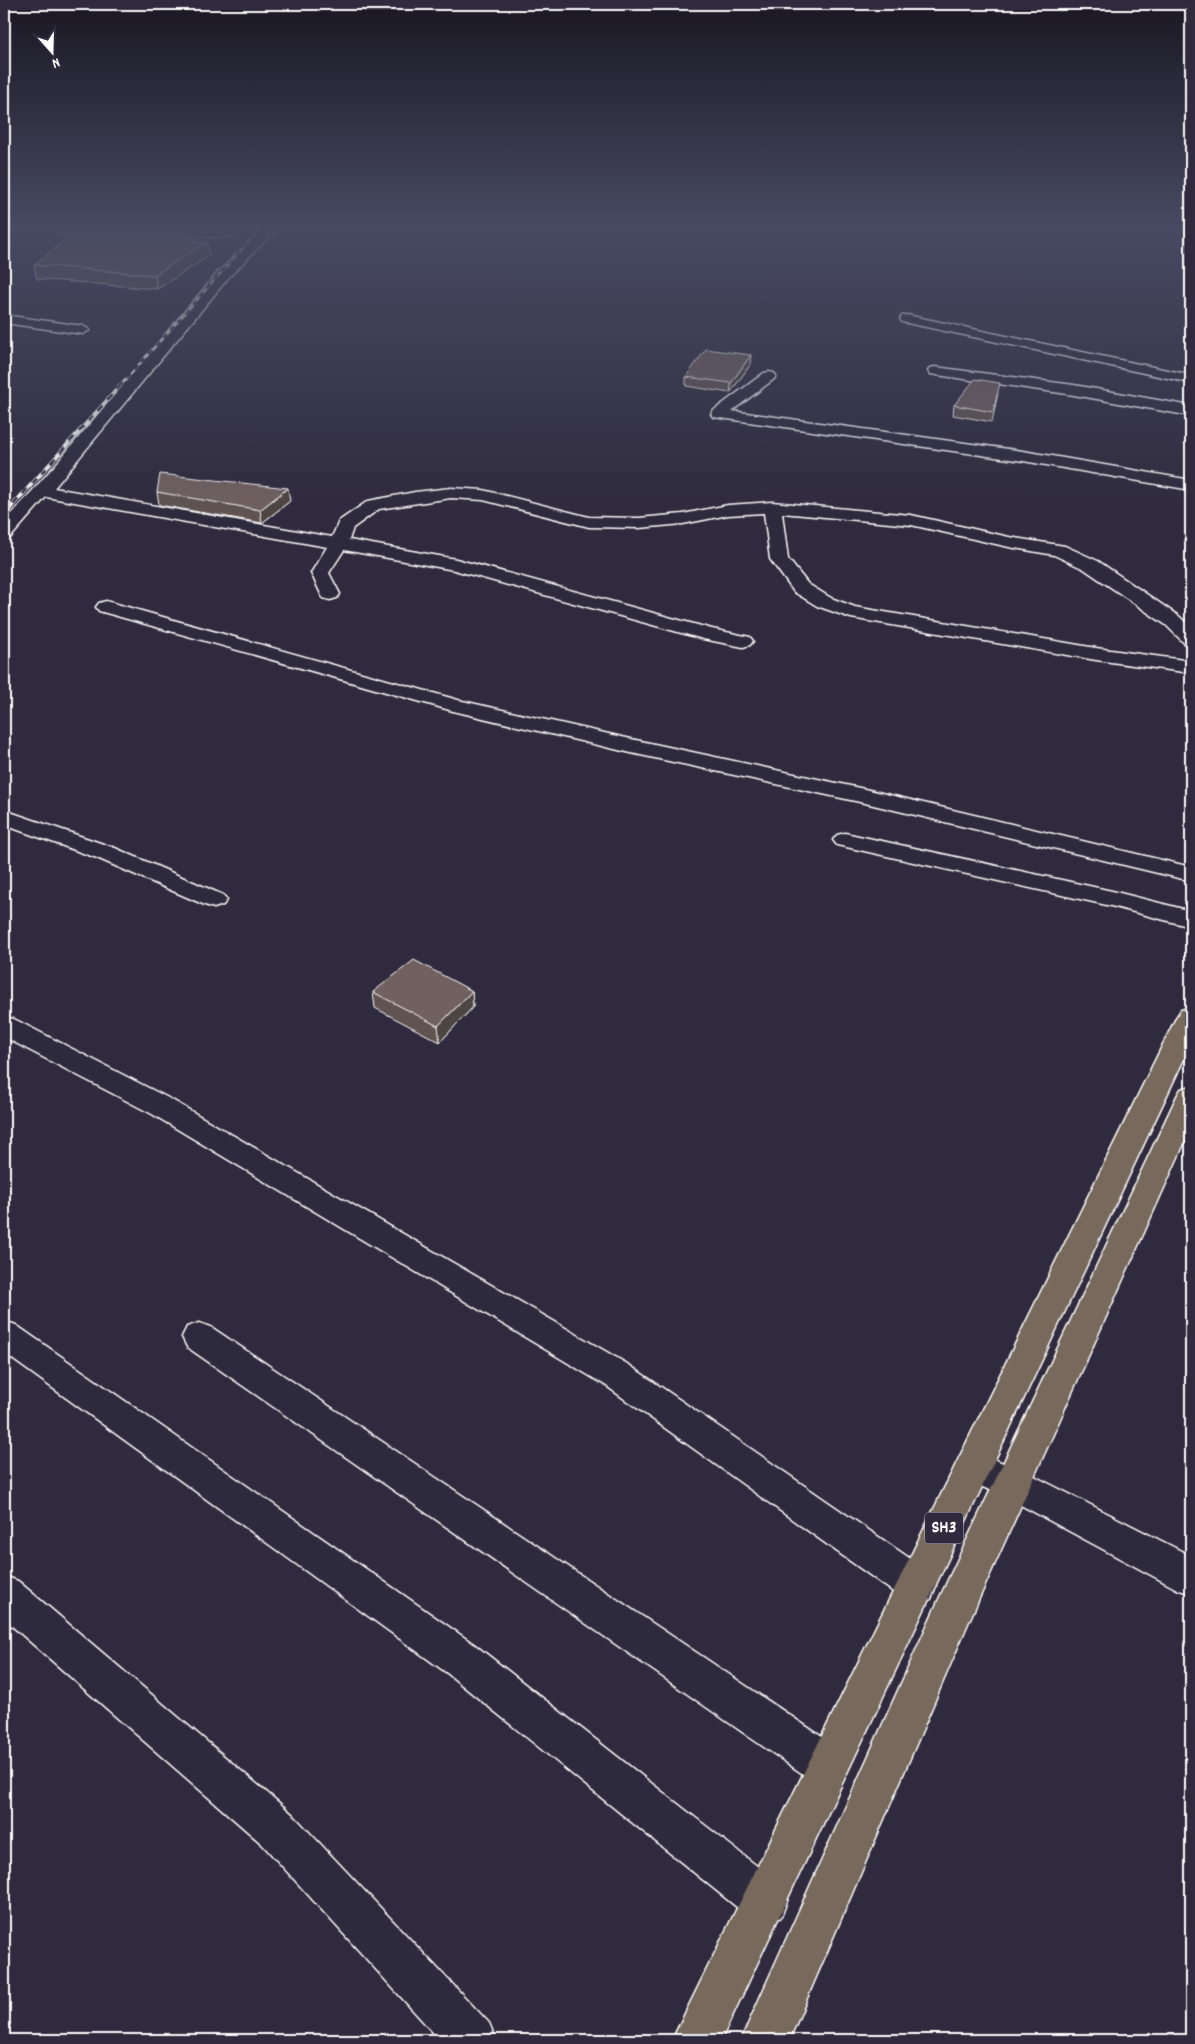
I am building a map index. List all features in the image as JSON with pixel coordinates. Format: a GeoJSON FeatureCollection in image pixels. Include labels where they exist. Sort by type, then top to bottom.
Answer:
{"type":"FeatureCollection","features":[{"type":"Feature","properties":{"kind":"main road","name":"SH3"},"geometry":{"type":"LineString","coordinates":[[696,2040],[765,1901],[828,1766],[917,1586],[1191,1016]]}},
{"type":"Feature","properties":{"kind":"main road","name":"SH3"},"geometry":{"type":"LineString","coordinates":[[765,2040],[954,1612],[1191,1096]]}},
{"type":"Feature","properties":{"kind":"street"},"geometry":{"type":"LineString","coordinates":[[43,324],[83,330]]}},
{"type":"Feature","properties":{"kind":"street"},"geometry":{"type":"LineString","coordinates":[[4,534],[182,324]]}},
{"type":"Feature","properties":{"kind":"street"},"geometry":{"type":"LineString","coordinates":[[933,324],[1191,379]]}},
{"type":"Feature","properties":{"kind":"street"},"geometry":{"type":"LineString","coordinates":[[935,371],[1074,390],[1191,411]]}},
{"type":"Feature","properties":{"kind":"street"},"geometry":{"type":"LineString","coordinates":[[769,376],[719,414],[1023,456],[1191,485]]}},
{"type":"Feature","properties":{"kind":"street"},"geometry":{"type":"LineString","coordinates":[[42,491],[456,565],[710,635],[743,641]]}},
{"type":"Feature","properties":{"kind":"street"},"geometry":{"type":"LineString","coordinates":[[330,594],[320,573],[338,545],[345,525],[374,504],[414,496],[451,493],[483,495],[589,522],[639,523],[683,519],[728,510],[772,507],[911,520],[1009,542],[1059,550],[1091,565],[1173,621],[1191,639]]}},
{"type":"Feature","properties":{"kind":"street"},"geometry":{"type":"LineString","coordinates":[[772,507],[779,559],[801,588],[824,602],[851,612],[1096,654],[1191,667]]}},
{"type":"Feature","properties":{"kind":"street"},"geometry":{"type":"LineString","coordinates":[[106,607],[453,705],[631,746],[869,797],[1191,874]]}},
{"type":"Feature","properties":{"kind":"street"},"geometry":{"type":"LineString","coordinates":[[4,817],[106,853],[214,900]]}},
{"type":"Feature","properties":{"kind":"street"},"geometry":{"type":"LineString","coordinates":[[845,840],[1112,899],[1191,919]]}},
{"type":"Feature","properties":{"kind":"street"},"geometry":{"type":"LineString","coordinates":[[4,1026],[162,1107],[617,1375],[917,1586]]}},
{"type":"Feature","properties":{"kind":"street"},"geometry":{"type":"LineString","coordinates":[[4,1335],[461,1659],[765,1901]]}},
{"type":"Feature","properties":{"kind":"street"},"geometry":{"type":"LineString","coordinates":[[199,1337],[828,1766]]}},
{"type":"Feature","properties":{"kind":"street"},"geometry":{"type":"LineString","coordinates":[[973,1467],[1013,1483],[1191,1576]]}},
{"type":"Feature","properties":{"kind":"street"},"geometry":{"type":"LineString","coordinates":[[4,1594],[277,1829],[472,2040]]}},
{"type":"Feature","properties":{"kind":"building"},"geometry":{"type":"Polygon","coordinates":[[[706,349],[751,355],[731,383],[686,377],[706,349]]]}},
{"type":"Feature","properties":{"kind":"building"},"geometry":{"type":"Polygon","coordinates":[[[975,379],[1000,383],[993,412],[954,405],[975,379]]]}},
{"type":"Feature","properties":{"kind":"building"},"geometry":{"type":"Polygon","coordinates":[[[160,474],[288,488],[260,510],[157,492],[160,474]]]}},
{"type":"Feature","properties":{"kind":"building"},"geometry":{"type":"Polygon","coordinates":[[[414,960],[472,991],[438,1026],[373,992],[414,960]]]}},
{"type":"Feature","properties":{"kind":"railway"},"geometry":{"type":"LineString","coordinates":[[119,387],[175,324]]}},
{"type":"Feature","properties":{"kind":"railway"},"geometry":{"type":"LineString","coordinates":[[4,515],[120,386]]}}]}
